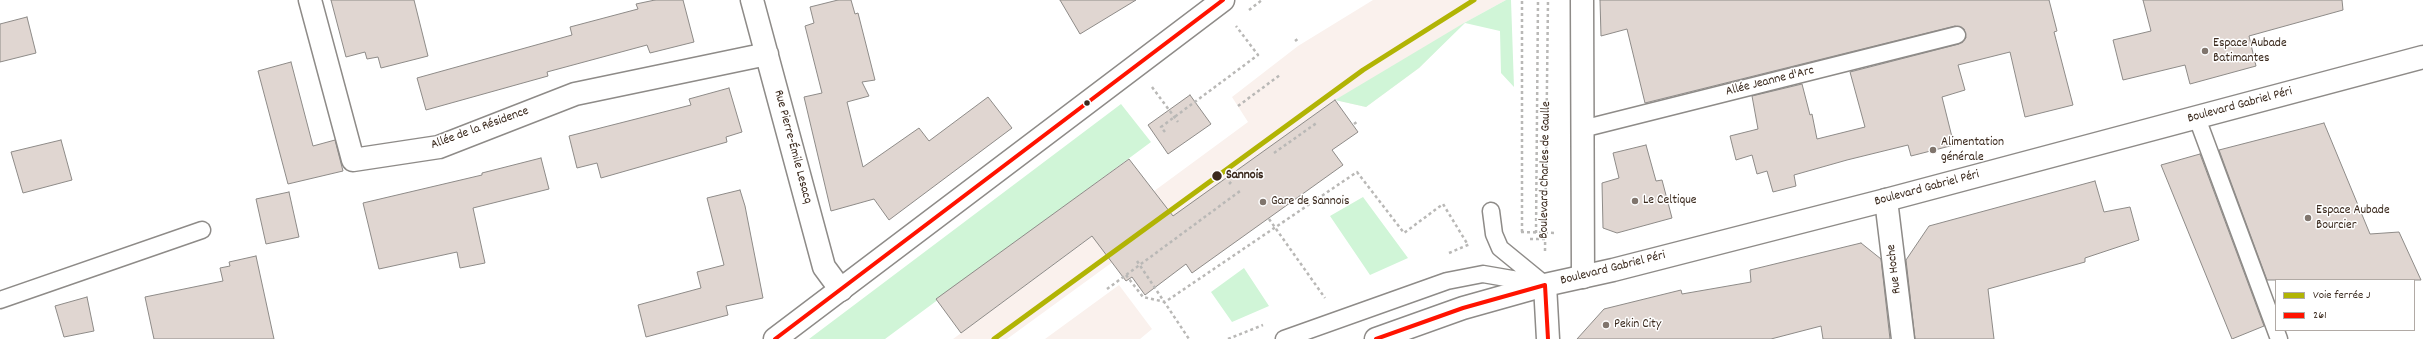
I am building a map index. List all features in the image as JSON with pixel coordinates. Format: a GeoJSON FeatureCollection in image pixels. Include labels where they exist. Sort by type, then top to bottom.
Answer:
{"type":"FeatureCollection","features":[{"type":"Feature","properties":{"kind":"street","name":"Allée de la Résidence"},"geometry":{"type":"LineString","coordinates":[[310,0],[353,160],[439,147],[575,94],[767,54]]}},
{"type":"Feature","properties":{"kind":"street","name":"Rue Pierre-Émile Lesacq"},"geometry":{"type":"LineString","coordinates":[[752,0],[824,267],[841,290]]}},
{"type":"Feature","properties":{"kind":"street"},"geometry":{"type":"LineString","coordinates":[[775,339],[1223,0]]}},
{"type":"Feature","properties":{"kind":"street"},"geometry":{"type":"LineString","coordinates":[[1582,0],[1583,276]]}},
{"type":"Feature","properties":{"kind":"street","name":"Boulevard Gabriel Péri"},"geometry":{"type":"LineString","coordinates":[[1376,339],[1463,308],[1545,285],[1886,200],[2423,57]]}},
{"type":"Feature","properties":{"kind":"street","name":"Rue Hoche"},"geometry":{"type":"LineString","coordinates":[[1886,200],[1903,339]]}},
{"type":"Feature","properties":{"kind":"street"},"geometry":{"type":"LineString","coordinates":[[1545,285],[1548,339]]}},
{"type":"Feature","properties":{"kind":"lane","name":"Allée Jeanne d'Arc"},"geometry":{"type":"LineString","coordinates":[[1582,129],[1957,36]]}},
{"type":"Feature","properties":{"kind":"lane"},"geometry":{"type":"LineString","coordinates":[[2197,118],[2275,328]]}},
{"type":"Feature","properties":{"kind":"lane"},"geometry":{"type":"LineString","coordinates":[[1491,211],[1494,234],[1500,248],[1545,285]]}},
{"type":"Feature","properties":{"kind":"lane"},"geometry":{"type":"LineString","coordinates":[[0,300],[202,230]]}},
{"type":"Feature","properties":{"kind":"lane"},"geometry":{"type":"LineString","coordinates":[[1284,339],[1447,281],[1483,274],[1545,285]]}},
{"type":"Feature","properties":{"kind":"path"},"geometry":{"type":"LineString","coordinates":[[1522,0],[1522,232]]}},
{"type":"Feature","properties":{"kind":"path"},"geometry":{"type":"LineString","coordinates":[[1536,233],[1538,0]]}},
{"type":"Feature","properties":{"kind":"path","name":"Boulevard Charles de Gaulle"},"geometry":{"type":"LineString","coordinates":[[1545,285],[1548,0]]}},
{"type":"Feature","properties":{"kind":"path"},"geometry":{"type":"LineString","coordinates":[[1295,41],[1299,38]]}},
{"type":"Feature","properties":{"kind":"path"},"geometry":{"type":"LineString","coordinates":[[1165,132],[1161,127],[1258,55]]}},
{"type":"Feature","properties":{"kind":"path"},"geometry":{"type":"LineString","coordinates":[[1238,106],[1280,76]]}},
{"type":"Feature","properties":{"kind":"path"},"geometry":{"type":"LineString","coordinates":[[1166,107],[1178,122]]}},
{"type":"Feature","properties":{"kind":"path"},"geometry":{"type":"LineString","coordinates":[[1354,124],[1358,121]]}},
{"type":"Feature","properties":{"kind":"path"},"geometry":{"type":"LineString","coordinates":[[1274,153],[1318,122]]}},
{"type":"Feature","properties":{"kind":"path"},"geometry":{"type":"LineString","coordinates":[[1126,275],[1143,297],[1166,302],[1357,172],[1404,233],[1443,204],[1468,245]]}},
{"type":"Feature","properties":{"kind":"path"},"geometry":{"type":"LineString","coordinates":[[1229,184],[1232,181]]}},
{"type":"Feature","properties":{"kind":"path"},"geometry":{"type":"LineString","coordinates":[[1107,289],[1240,191]]}},
{"type":"Feature","properties":{"kind":"path"},"geometry":{"type":"LineString","coordinates":[[1269,219],[1326,300]]}},
{"type":"Feature","properties":{"kind":"path"},"geometry":{"type":"LineString","coordinates":[[1517,231],[1536,233],[1582,233]]}},
{"type":"Feature","properties":{"kind":"path"},"geometry":{"type":"LineString","coordinates":[[1444,255],[1473,243]]}},
{"type":"Feature","properties":{"kind":"path"},"geometry":{"type":"LineString","coordinates":[[1137,261],[1156,287],[1189,339]]}},
{"type":"Feature","properties":{"kind":"shaded area"},"geometry":{"type":"Polygon","coordinates":[[[1373,0],[1506,0],[1464,23],[1419,68],[1366,107],[1335,100],[1007,339],[953,339],[1248,122],[1232,97],[1298,46],[1373,0]]]}},
{"type":"Feature","properties":{"kind":"shaded area"},"geometry":{"type":"Polygon","coordinates":[[[1119,285],[1152,329],[1140,339],[1045,339],[1119,285]]]}},
{"type":"Feature","properties":{"kind":"green space"},"geometry":{"type":"Polygon","coordinates":[[[1506,0],[1511,0],[1514,87],[1501,73],[1500,31],[1465,23],[1419,68],[1366,107],[1335,100],[1464,23],[1506,0]]]}},
{"type":"Feature","properties":{"kind":"green space"},"geometry":{"type":"Polygon","coordinates":[[[1121,104],[1151,142],[885,339],[809,339],[1121,104]]]}},
{"type":"Feature","properties":{"kind":"green space"},"geometry":{"type":"Polygon","coordinates":[[[1363,197],[1408,258],[1370,275],[1330,216],[1363,197]]]}},
{"type":"Feature","properties":{"kind":"green space"},"geometry":{"type":"Polygon","coordinates":[[[1244,268],[1269,306],[1232,322],[1211,292],[1244,268]]]}},
{"type":"Feature","properties":{"kind":"building"},"geometry":{"type":"Polygon","coordinates":[[[331,0],[414,0],[428,56],[381,68],[378,57],[367,59],[365,52],[346,57],[331,0]]]}},
{"type":"Feature","properties":{"kind":"building"},"geometry":{"type":"Polygon","coordinates":[[[655,0],[683,0],[694,42],[650,53],[647,45],[547,72],[548,76],[426,110],[417,78],[572,35],[570,27],[638,9],[636,4],[655,0]]]}},
{"type":"Feature","properties":{"kind":"building"},"geometry":{"type":"Polygon","coordinates":[[[838,0],[851,0],[855,14],[858,13],[875,80],[862,82],[869,96],[847,102],[863,167],[919,128],[929,141],[988,97],[1012,128],[889,220],[874,199],[831,211],[804,97],[822,93],[805,26],[814,23],[810,7],[838,0]]]}},
{"type":"Feature","properties":{"kind":"building"},"geometry":{"type":"Polygon","coordinates":[[[1060,0],[1136,0],[1080,34],[1060,0]]]}},
{"type":"Feature","properties":{"kind":"building"},"geometry":{"type":"Polygon","coordinates":[[[1600,0],[2049,0],[2057,31],[2054,32],[2073,105],[2025,117],[2010,52],[1958,65],[1965,90],[1942,97],[1954,145],[1911,156],[1908,145],[1847,160],[1794,175],[1796,186],[1773,192],[1767,171],[1757,174],[1752,155],[1736,160],[1730,136],[1758,129],[1752,96],[1802,84],[1810,115],[1812,114],[1817,139],[1865,127],[1850,72],[1959,44],[1966,38],[1964,29],[1955,26],[1645,103],[1627,29],[1601,36],[1600,0]]]}},
{"type":"Feature","properties":{"kind":"building","name":"Espace Aubade Batimantes"},"geometry":{"type":"Polygon","coordinates":[[[2143,0],[2342,0],[2343,10],[2249,36],[2256,66],[2190,84],[2185,65],[2123,80],[2113,40],[2151,31],[2143,0]]]}},
{"type":"Feature","properties":{"kind":"building"},"geometry":{"type":"Polygon","coordinates":[[[27,17],[36,53],[0,62],[0,24],[27,17]]]}},
{"type":"Feature","properties":{"kind":"building"},"geometry":{"type":"Polygon","coordinates":[[[291,62],[313,146],[335,140],[343,171],[288,184],[258,71],[291,62]]]}},
{"type":"Feature","properties":{"kind":"building"},"geometry":{"type":"Polygon","coordinates":[[[729,88],[742,132],[726,137],[727,142],[601,178],[597,163],[577,168],[569,136],[691,105],[689,99],[729,88]]]}},
{"type":"Feature","properties":{"kind":"building"},"geometry":{"type":"Polygon","coordinates":[[[1190,95],[1211,124],[1168,154],[1148,125],[1190,95]]]}},
{"type":"Feature","properties":{"kind":"building"},"geometry":{"type":"Polygon","coordinates":[[[1335,100],[1358,132],[1332,150],[1343,165],[1192,273],[1186,264],[1145,295],[1132,277],[1126,281],[1092,236],[961,333],[936,299],[1129,159],[1173,216],[1335,100]]]}},
{"type":"Feature","properties":{"kind":"building","name":"Espace Aubade Bourcier"},"geometry":{"type":"Polygon","coordinates":[[[2324,123],[2370,234],[2399,232],[2421,280],[2267,280],[2219,150],[2324,123]]]}},
{"type":"Feature","properties":{"kind":"building"},"geometry":{"type":"Polygon","coordinates":[[[61,140],[72,180],[23,193],[11,152],[61,140]]]}},
{"type":"Feature","properties":{"kind":"building","name":"Le Celtique"},"geometry":{"type":"Polygon","coordinates":[[[1646,145],[1656,181],[1662,180],[1672,218],[1617,233],[1603,228],[1602,183],[1619,178],[1613,153],[1646,145]]]}},
{"type":"Feature","properties":{"kind":"building"},"geometry":{"type":"Polygon","coordinates":[[[2200,154],[2264,326],[2232,339],[2161,165],[2200,154]]]}},
{"type":"Feature","properties":{"kind":"building"},"geometry":{"type":"Polygon","coordinates":[[[541,158],[549,189],[473,208],[485,263],[460,268],[457,252],[379,269],[363,203],[482,175],[482,173],[541,158]]]}},
{"type":"Feature","properties":{"kind":"building"},"geometry":{"type":"Polygon","coordinates":[[[2095,181],[2104,212],[2130,207],[2139,240],[2085,258],[2085,262],[1988,289],[1994,339],[1915,339],[1906,260],[1929,226],[2095,181]]]}},
{"type":"Feature","properties":{"kind":"building"},"geometry":{"type":"Polygon","coordinates":[[[740,190],[745,206],[763,298],[726,306],[728,315],[646,337],[638,305],[701,288],[697,272],[724,265],[707,198],[740,190]]]}},
{"type":"Feature","properties":{"kind":"building"},"geometry":{"type":"Polygon","coordinates":[[[289,192],[299,237],[266,244],[256,199],[289,192]]]}},
{"type":"Feature","properties":{"kind":"building"},"geometry":{"type":"Polygon","coordinates":[[[1861,243],[1881,259],[1890,339],[1823,339],[1821,326],[1771,339],[1577,339],[1604,309],[1681,290],[1682,294],[1751,282],[1750,270],[1861,243]]]}},
{"type":"Feature","properties":{"kind":"building"},"geometry":{"type":"Polygon","coordinates":[[[256,256],[274,339],[154,339],[145,297],[223,281],[220,268],[230,266],[229,262],[256,256]]]}},
{"type":"Feature","properties":{"kind":"building"},"geometry":{"type":"Polygon","coordinates":[[[87,297],[94,331],[64,337],[55,306],[87,297]]]}},
{"type":"Feature","properties":{"kind":"rail line","name":"J"},"geometry":{"type":"LineString","coordinates":[[994,339],[1363,70],[1474,0]]}},
{"type":"Feature","properties":{"kind":"transit line","name":"261"},"geometry":{"type":"LineString","coordinates":[[775,339],[1223,0]]}},
{"type":"Feature","properties":{"kind":"transit line","name":"261"},"geometry":{"type":"LineString","coordinates":[[1545,285],[1548,339]]}},
{"type":"Feature","properties":{"kind":"transit line","name":"261"},"geometry":{"type":"LineString","coordinates":[[1376,339],[1463,308],[1545,285]]}},
{"type":"Feature","properties":{"kind":"place","name":"Espace Aubade Batimantes"},"geometry":{"type":"Point","coordinates":[2205,51]}},
{"type":"Feature","properties":{"kind":"place","name":"Alimentation générale"},"geometry":{"type":"Point","coordinates":[1933,150]}},
{"type":"Feature","properties":{"kind":"place","name":"Sannois"},"geometry":{"type":"Point","coordinates":[1217,176]}},
{"type":"Feature","properties":{"kind":"place","name":"Le Celtique"},"geometry":{"type":"Point","coordinates":[1635,201]}},
{"type":"Feature","properties":{"kind":"place","name":"Gare de Sannois"},"geometry":{"type":"Point","coordinates":[1263,202]}},
{"type":"Feature","properties":{"kind":"place","name":"Espace Aubade Bourcier"},"geometry":{"type":"Point","coordinates":[2308,218]}},
{"type":"Feature","properties":{"kind":"place","name":"Pekin City"},"geometry":{"type":"Point","coordinates":[1606,325]}}]}
